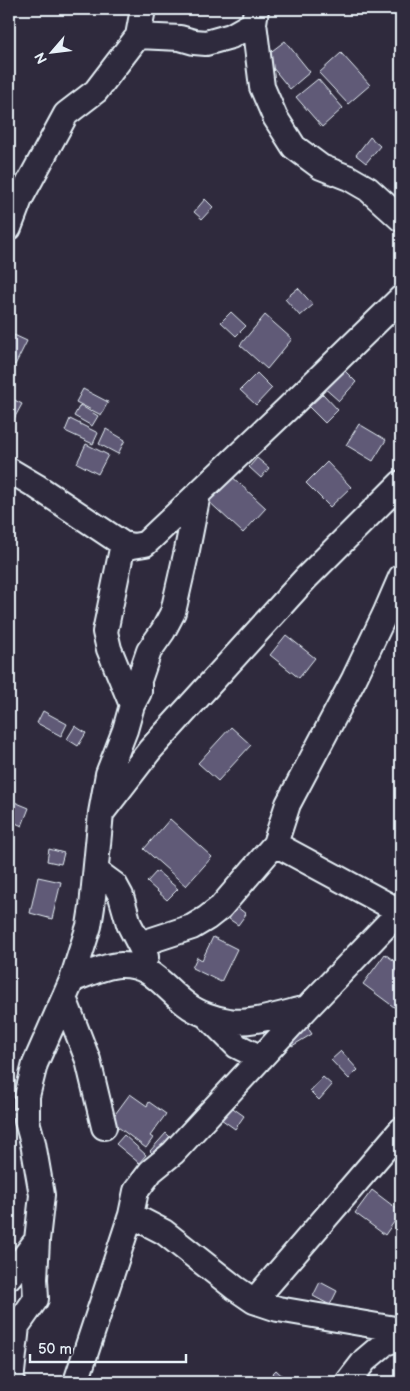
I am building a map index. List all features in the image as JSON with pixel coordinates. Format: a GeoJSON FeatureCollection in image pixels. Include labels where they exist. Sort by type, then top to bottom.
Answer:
{"type":"FeatureCollection","features":[{"type":"Feature","properties":{"kind":"street"},"geometry":{"type":"LineString","coordinates":[[9,228],[20,200],[66,114],[96,91],[138,36],[143,9]]}},
{"type":"Feature","properties":{"kind":"street"},"geometry":{"type":"LineString","coordinates":[[138,36],[180,38],[206,43],[231,36],[255,16]]}},
{"type":"Feature","properties":{"kind":"street"},"geometry":{"type":"LineString","coordinates":[[255,16],[262,87],[274,117],[294,147],[321,167],[349,178],[368,190],[401,219]]}},
{"type":"Feature","properties":{"kind":"street"},"geometry":{"type":"LineString","coordinates":[[9,470],[122,544],[133,546],[145,544],[401,298]]}},
{"type":"Feature","properties":{"kind":"street"},"geometry":{"type":"LineString","coordinates":[[102,813],[150,750],[293,593],[401,483]]}},
{"type":"Feature","properties":{"kind":"street"},"geometry":{"type":"LineString","coordinates":[[11,1382],[17,1326],[36,1300],[37,1240],[42,1195],[33,1143],[18,1093],[36,1064],[68,989],[89,926],[108,774],[125,730],[132,705],[139,692],[139,680],[149,652],[173,612],[198,494]]}},
{"type":"Feature","properties":{"kind":"street"},"geometry":{"type":"LineString","coordinates":[[122,544],[105,632],[109,650],[132,705]]}},
{"type":"Feature","properties":{"kind":"street"},"geometry":{"type":"LineString","coordinates":[[140,944],[192,927],[207,918],[221,907],[275,844],[288,804],[358,670],[401,577]]}},
{"type":"Feature","properties":{"kind":"street"},"geometry":{"type":"LineString","coordinates":[[76,1382],[131,1215],[136,1191],[151,1171],[173,1153],[307,1008],[401,911],[275,844]]}},
{"type":"Feature","properties":{"kind":"street"},"geometry":{"type":"LineString","coordinates":[[96,871],[118,890],[129,924],[154,975]]}},
{"type":"Feature","properties":{"kind":"street"},"geometry":{"type":"LineString","coordinates":[[68,989],[117,965],[134,966],[154,975],[187,1005],[206,1014],[229,1021],[256,1020],[307,1008]]}},
{"type":"Feature","properties":{"kind":"street"},"geometry":{"type":"LineString","coordinates":[[68,989],[104,1127]]}},
{"type":"Feature","properties":{"kind":"street"},"geometry":{"type":"LineString","coordinates":[[206,1014],[238,1046],[261,1058]]}},
{"type":"Feature","properties":{"kind":"street"},"geometry":{"type":"LineString","coordinates":[[254,1301],[401,1130]]}},
{"type":"Feature","properties":{"kind":"street"},"geometry":{"type":"LineString","coordinates":[[131,1215],[164,1232],[254,1301],[278,1309],[401,1330]]}},
{"type":"Feature","properties":{"kind":"street"},"geometry":{"type":"LineString","coordinates":[[12,1268],[27,1254],[37,1240]]}},
{"type":"Feature","properties":{"kind":"street"},"geometry":{"type":"LineString","coordinates":[[348,1382],[365,1360],[385,1343],[401,1338]]}},
{"type":"Feature","properties":{"kind":"building"},"geometry":{"type":"Polygon","coordinates":[[[285,41],[310,72],[290,89],[264,57],[285,41]]]}},
{"type":"Feature","properties":{"kind":"building"},"geometry":{"type":"Polygon","coordinates":[[[341,53],[370,85],[348,104],[319,73],[341,53]]]}},
{"type":"Feature","properties":{"kind":"building"},"geometry":{"type":"Polygon","coordinates":[[[318,79],[343,108],[322,127],[296,97],[318,79]]]}},
{"type":"Feature","properties":{"kind":"building"},"geometry":{"type":"Polygon","coordinates":[[[370,137],[380,146],[366,163],[356,155],[370,137]]]}},
{"type":"Feature","properties":{"kind":"building"},"geometry":{"type":"Polygon","coordinates":[[[205,199],[213,207],[202,219],[194,212],[205,199]]]}},
{"type":"Feature","properties":{"kind":"building"},"geometry":{"type":"Polygon","coordinates":[[[298,288],[313,305],[300,316],[285,299],[298,288]]]}},
{"type":"Feature","properties":{"kind":"building"},"geometry":{"type":"Polygon","coordinates":[[[231,312],[246,326],[236,336],[221,322],[231,312]]]}},
{"type":"Feature","properties":{"kind":"building"},"geometry":{"type":"Polygon","coordinates":[[[265,315],[292,339],[267,369],[240,345],[265,315]]]}},
{"type":"Feature","properties":{"kind":"building"},"geometry":{"type":"Polygon","coordinates":[[[14,335],[27,341],[15,365],[9,362],[9,345],[14,335]]]}},
{"type":"Feature","properties":{"kind":"building"},"geometry":{"type":"Polygon","coordinates":[[[340,366],[356,382],[339,401],[322,386],[340,366]]]}},
{"type":"Feature","properties":{"kind":"building"},"geometry":{"type":"Polygon","coordinates":[[[257,373],[272,388],[256,405],[240,390],[257,373]]]}},
{"type":"Feature","properties":{"kind":"building"},"geometry":{"type":"Polygon","coordinates":[[[83,389],[108,402],[101,415],[76,402],[83,389]]]}},
{"type":"Feature","properties":{"kind":"building"},"geometry":{"type":"Polygon","coordinates":[[[323,394],[338,410],[325,423],[309,407],[323,394]]]}},
{"type":"Feature","properties":{"kind":"building"},"geometry":{"type":"Polygon","coordinates":[[[9,397],[22,404],[9,428],[9,397]]]}},
{"type":"Feature","properties":{"kind":"building"},"geometry":{"type":"Polygon","coordinates":[[[80,405],[98,416],[92,426],[74,416],[80,405]]]}},
{"type":"Feature","properties":{"kind":"building"},"geometry":{"type":"Polygon","coordinates":[[[70,419],[98,433],[93,444],[65,431],[70,419]]]}},
{"type":"Feature","properties":{"kind":"building"},"geometry":{"type":"Polygon","coordinates":[[[359,424],[386,440],[373,461],[346,445],[359,424]]]}},
{"type":"Feature","properties":{"kind":"building"},"geometry":{"type":"Polygon","coordinates":[[[106,429],[125,440],[118,454],[99,444],[106,429]]]}},
{"type":"Feature","properties":{"kind":"building"},"geometry":{"type":"Polygon","coordinates":[[[86,444],[108,455],[98,474],[77,463],[86,444]]]}},
{"type":"Feature","properties":{"kind":"building"},"geometry":{"type":"Polygon","coordinates":[[[257,458],[269,468],[261,478],[249,467],[257,458]]]}},
{"type":"Feature","properties":{"kind":"building"},"geometry":{"type":"Polygon","coordinates":[[[327,462],[351,487],[330,507],[306,483],[327,462]]]}},
{"type":"Feature","properties":{"kind":"building"},"geometry":{"type":"Polygon","coordinates":[[[228,473],[266,508],[243,533],[205,498],[228,473]]]}},
{"type":"Feature","properties":{"kind":"building"},"geometry":{"type":"Polygon","coordinates":[[[286,635],[315,658],[299,678],[270,655],[286,635]]]}},
{"type":"Feature","properties":{"kind":"building"},"geometry":{"type":"Polygon","coordinates":[[[43,711],[67,724],[61,736],[37,723],[43,711]]]}},
{"type":"Feature","properties":{"kind":"building"},"geometry":{"type":"Polygon","coordinates":[[[75,726],[86,733],[78,746],[67,739],[75,726]]]}},
{"type":"Feature","properties":{"kind":"building"},"geometry":{"type":"Polygon","coordinates":[[[231,727],[251,745],[218,781],[198,763],[231,727]]]}},
{"type":"Feature","properties":{"kind":"building"},"geometry":{"type":"Polygon","coordinates":[[[12,801],[29,808],[22,826],[9,820],[9,810],[12,801]]]}},
{"type":"Feature","properties":{"kind":"building"},"geometry":{"type":"Polygon","coordinates":[[[170,819],[212,857],[186,886],[144,849],[170,819]]]}},
{"type":"Feature","properties":{"kind":"building"},"geometry":{"type":"Polygon","coordinates":[[[49,849],[64,853],[61,864],[47,861],[49,849]]]}},
{"type":"Feature","properties":{"kind":"building"},"geometry":{"type":"Polygon","coordinates":[[[157,871],[178,889],[167,900],[147,882],[157,871]]]}},
{"type":"Feature","properties":{"kind":"building"},"geometry":{"type":"Polygon","coordinates":[[[38,877],[61,882],[52,919],[30,913],[38,877]]]}},
{"type":"Feature","properties":{"kind":"building"},"geometry":{"type":"Polygon","coordinates":[[[237,907],[246,914],[238,925],[229,919],[237,907]]]}},
{"type":"Feature","properties":{"kind":"building"},"geometry":{"type":"Polygon","coordinates":[[[213,937],[237,949],[221,982],[192,968],[197,957],[202,960],[213,937]]]}},
{"type":"Feature","properties":{"kind":"building"},"geometry":{"type":"Polygon","coordinates":[[[385,954],[401,966],[397,972],[401,975],[401,1005],[398,1010],[363,984],[385,954]]]}},
{"type":"Feature","properties":{"kind":"building"},"geometry":{"type":"Polygon","coordinates":[[[306,1025],[312,1034],[292,1046],[287,1037],[306,1025]]]}},
{"type":"Feature","properties":{"kind":"building"},"geometry":{"type":"Polygon","coordinates":[[[341,1051],[358,1070],[349,1079],[331,1060],[341,1051]]]}},
{"type":"Feature","properties":{"kind":"building"},"geometry":{"type":"Polygon","coordinates":[[[323,1077],[332,1085],[319,1100],[310,1091],[323,1077]]]}},
{"type":"Feature","properties":{"kind":"building"},"geometry":{"type":"Polygon","coordinates":[[[130,1094],[147,1106],[149,1102],[166,1114],[150,1136],[153,1138],[146,1148],[110,1121],[130,1094]]]}},
{"type":"Feature","properties":{"kind":"building"},"geometry":{"type":"Polygon","coordinates":[[[230,1106],[244,1116],[235,1129],[221,1119],[230,1106]]]}},
{"type":"Feature","properties":{"kind":"building"},"geometry":{"type":"Polygon","coordinates":[[[166,1133],[173,1140],[157,1158],[150,1151],[166,1133]]]}},
{"type":"Feature","properties":{"kind":"building"},"geometry":{"type":"Polygon","coordinates":[[[124,1135],[146,1155],[139,1163],[116,1144],[124,1135]]]}},
{"type":"Feature","properties":{"kind":"building"},"geometry":{"type":"Polygon","coordinates":[[[372,1190],[401,1212],[385,1235],[355,1213],[372,1190]]]}},
{"type":"Feature","properties":{"kind":"building"},"geometry":{"type":"Polygon","coordinates":[[[320,1282],[337,1291],[330,1305],[313,1296],[320,1282]]]}},
{"type":"Feature","properties":{"kind":"building"},"geometry":{"type":"Polygon","coordinates":[[[276,1370],[289,1382],[264,1382],[276,1370]]]}}]}
